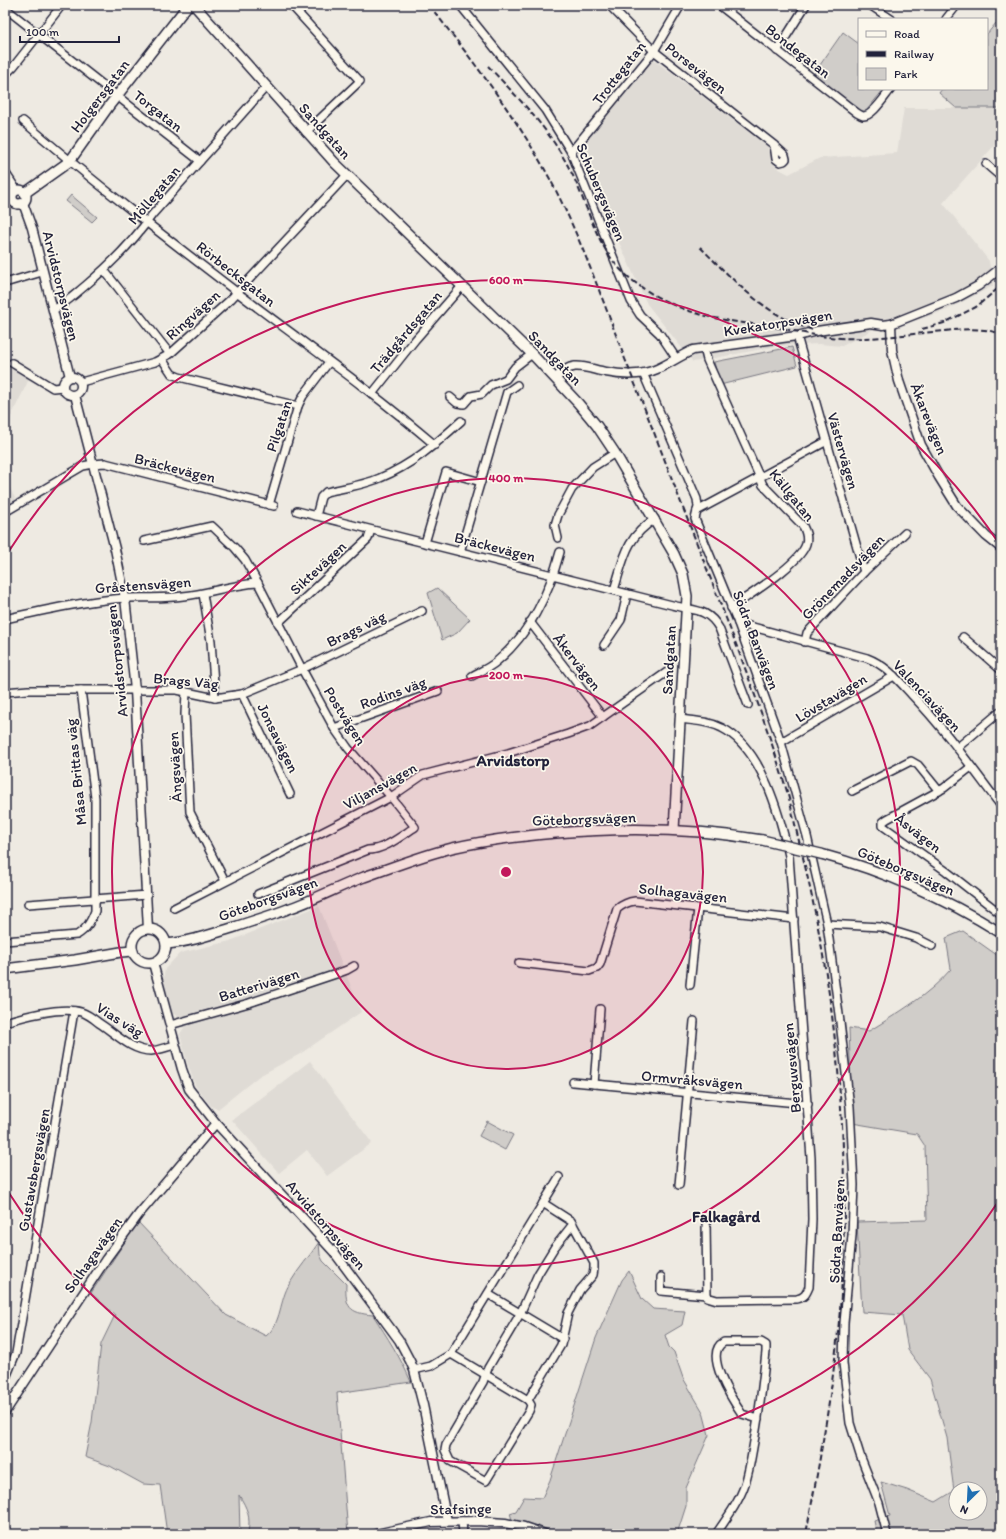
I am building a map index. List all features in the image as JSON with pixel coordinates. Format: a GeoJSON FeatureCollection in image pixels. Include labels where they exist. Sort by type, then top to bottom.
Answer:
{"type":"FeatureCollection","features":[{"type":"Feature","properties":{"kind":"main road","name":"Holgersgatan"},"geometry":{"type":"LineString","coordinates":[[20,192],[59,170],[70,161],[117,96],[188,5]]}},
{"type":"Feature","properties":{"kind":"main road","name":"Sandgatan"},"geometry":{"type":"LineString","coordinates":[[194,5],[306,132],[347,176],[404,228],[556,378],[597,426],[655,519],[683,574],[687,596],[674,830]]}},
{"type":"Feature","properties":{"kind":"main road"},"geometry":{"type":"LineString","coordinates":[[20,192],[26,198],[23,203],[18,204],[13,200],[12,195],[20,192]]}},
{"type":"Feature","properties":{"kind":"main road"},"geometry":{"type":"LineString","coordinates":[[5,206],[13,200]]}},
{"type":"Feature","properties":{"kind":"main road","name":"Göteborgsvägen"},"geometry":{"type":"LineString","coordinates":[[166,944],[200,938],[288,909],[364,878],[451,848],[518,836],[589,830],[674,830],[730,835],[762,840],[821,854],[870,868],[892,877],[942,900],[1001,933]]}},
{"type":"Feature","properties":{"kind":"main road"},"geometry":{"type":"LineString","coordinates":[[148,930],[159,932],[164,938],[166,944],[166,950],[163,956],[153,963],[141,961],[136,957],[133,951],[135,938],[139,933],[148,930]]}},
{"type":"Feature","properties":{"kind":"main road"},"geometry":{"type":"LineString","coordinates":[[5,968],[75,960],[133,951]]}},
{"type":"Feature","properties":{"kind":"street"},"geometry":{"type":"LineString","coordinates":[[5,75],[39,36],[62,5]]}},
{"type":"Feature","properties":{"kind":"street"},"geometry":{"type":"LineString","coordinates":[[291,5],[360,81],[306,132]]}},
{"type":"Feature","properties":{"kind":"street","name":"Schubergsvägen"},"geometry":{"type":"LineString","coordinates":[[460,5],[544,110],[571,152],[631,301],[640,315],[660,334],[676,358]]}},
{"type":"Feature","properties":{"kind":"street","name":"Porsevägen"},"geometry":{"type":"LineString","coordinates":[[609,5],[654,51],[774,145]]}},
{"type":"Feature","properties":{"kind":"street","name":"Trottegatan"},"geometry":{"type":"LineString","coordinates":[[571,152],[654,51],[681,5]]}},
{"type":"Feature","properties":{"kind":"street","name":"Bondegatan"},"geometry":{"type":"LineString","coordinates":[[719,5],[857,113],[863,116],[874,110],[890,90]]}},
{"type":"Feature","properties":{"kind":"street"},"geometry":{"type":"LineString","coordinates":[[777,51],[806,5]]}},
{"type":"Feature","properties":{"kind":"street"},"geometry":{"type":"LineString","coordinates":[[870,5],[890,18]]}},
{"type":"Feature","properties":{"kind":"street"},"geometry":{"type":"LineString","coordinates":[[947,18],[957,5]]}},
{"type":"Feature","properties":{"kind":"street","name":"Torgatan"},"geometry":{"type":"LineString","coordinates":[[5,8],[200,161]]}},
{"type":"Feature","properties":{"kind":"street","name":"Möllegatan"},"geometry":{"type":"LineString","coordinates":[[53,310],[62,305],[104,270],[144,227],[266,87]]}},
{"type":"Feature","properties":{"kind":"street","name":"Rörbecksgatan"},"geometry":{"type":"LineString","coordinates":[[23,121],[70,161],[147,222],[372,394],[435,445]]}},
{"type":"Feature","properties":{"kind":"street"},"geometry":{"type":"LineString","coordinates":[[986,164],[1001,177]]}},
{"type":"Feature","properties":{"kind":"street"},"geometry":{"type":"LineString","coordinates":[[5,173],[20,192]]}},
{"type":"Feature","properties":{"kind":"street","name":"Ringvägen"},"geometry":{"type":"LineString","coordinates":[[81,382],[162,359],[170,354],[238,292],[347,176]]}},
{"type":"Feature","properties":{"kind":"street","name":"Arvidstorpsvägen"},"geometry":{"type":"LineString","coordinates":[[23,203],[32,228],[70,377]]}},
{"type":"Feature","properties":{"kind":"street","name":"Kvekatorpsvägen"},"geometry":{"type":"LineString","coordinates":[[556,378],[565,369],[576,366],[624,374],[644,374],[660,368],[693,350],[797,336],[816,331],[871,323],[883,325],[891,324],[956,298],[978,286],[1001,268]]}},
{"type":"Feature","properties":{"kind":"street"},"geometry":{"type":"LineString","coordinates":[[104,270],[170,354]]}},
{"type":"Feature","properties":{"kind":"street"},"geometry":{"type":"LineString","coordinates":[[5,283],[42,272]]}},
{"type":"Feature","properties":{"kind":"street","name":"Trädgårdsgatan"},"geometry":{"type":"LineString","coordinates":[[372,394],[415,340],[462,286]]}},
{"type":"Feature","properties":{"kind":"street","name":"Åkarevägen"},"geometry":{"type":"LineString","coordinates":[[891,324],[892,350],[899,381],[921,445],[957,506],[986,536],[1001,548]]}},
{"type":"Feature","properties":{"kind":"street","name":"Västervägen"},"geometry":{"type":"LineString","coordinates":[[797,336],[864,572]]}},
{"type":"Feature","properties":{"kind":"street","name":"Källgatan"},"geometry":{"type":"LineString","coordinates":[[704,348],[707,360],[763,485],[803,526],[807,535],[807,543],[802,553],[792,564],[731,608]]}},
{"type":"Feature","properties":{"kind":"street"},"geometry":{"type":"LineString","coordinates":[[450,397],[457,403],[464,404],[471,396],[482,394],[491,385],[506,379],[515,367],[532,354]]}},
{"type":"Feature","properties":{"kind":"street"},"geometry":{"type":"LineString","coordinates":[[162,359],[172,374],[179,377],[298,406]]}},
{"type":"Feature","properties":{"kind":"street","name":"Pilgatan"},"geometry":{"type":"LineString","coordinates":[[272,506],[298,406],[303,396],[329,362]]}},
{"type":"Feature","properties":{"kind":"street"},"geometry":{"type":"LineString","coordinates":[[12,363],[53,388],[63,387]]}},
{"type":"Feature","properties":{"kind":"street","name":"Södra Banvägen"},"geometry":{"type":"LineString","coordinates":[[644,374],[697,499],[698,507],[696,519],[738,623],[781,742],[807,836],[827,924],[849,1100],[854,1185],[852,1235],[844,1323],[843,1363],[850,1423],[878,1503],[887,1534]]}},
{"type":"Feature","properties":{"kind":"street"},"geometry":{"type":"LineString","coordinates":[[70,377],[78,378],[81,382],[81,389],[75,395],[66,393],[63,387],[65,380],[70,377]]}},
{"type":"Feature","properties":{"kind":"street"},"geometry":{"type":"LineString","coordinates":[[460,552],[507,392],[517,385]]}},
{"type":"Feature","properties":{"kind":"street","name":"Arvidstorpsvägen"},"geometry":{"type":"LineString","coordinates":[[75,395],[115,549],[125,598],[135,690],[148,930]]}},
{"type":"Feature","properties":{"kind":"street"},"geometry":{"type":"LineString","coordinates":[[316,516],[321,497],[326,492],[380,478],[414,460],[435,445],[461,421]]}},
{"type":"Feature","properties":{"kind":"street"},"geometry":{"type":"LineString","coordinates":[[697,511],[826,441]]}},
{"type":"Feature","properties":{"kind":"street"},"geometry":{"type":"LineString","coordinates":[[558,538],[555,525],[558,515],[572,489],[593,467],[614,453]]}},
{"type":"Feature","properties":{"kind":"street","name":"Bräckevägen"},"geometry":{"type":"LineString","coordinates":[[93,464],[105,463],[272,506]]}},
{"type":"Feature","properties":{"kind":"street"},"geometry":{"type":"LineString","coordinates":[[5,512],[83,466],[93,464]]}},
{"type":"Feature","properties":{"kind":"street"},"geometry":{"type":"LineString","coordinates":[[425,543],[446,472],[481,482]]}},
{"type":"Feature","properties":{"kind":"street","name":"Bräckevägen"},"geometry":{"type":"LineString","coordinates":[[297,511],[686,609],[698,610],[708,614],[714,619],[720,628],[748,705]]}},
{"type":"Feature","properties":{"kind":"street"},"geometry":{"type":"LineString","coordinates":[[614,590],[627,549],[633,537],[644,526],[655,519]]}},
{"type":"Feature","properties":{"kind":"street","name":"Postvägen"},"geometry":{"type":"LineString","coordinates":[[144,541],[212,526],[240,554],[258,583],[334,728],[348,748],[415,826],[399,838],[375,850],[368,850],[258,894]]}},
{"type":"Feature","properties":{"kind":"street","name":"Siktevägen"},"geometry":{"type":"LineString","coordinates":[[278,623],[368,539],[371,530]]}},
{"type":"Feature","properties":{"kind":"street","name":"Grönemadsvägen"},"geometry":{"type":"LineString","coordinates":[[805,642],[807,633],[864,572],[904,533]]}},
{"type":"Feature","properties":{"kind":"street"},"geometry":{"type":"LineString","coordinates":[[472,676],[496,662],[525,631],[554,575],[560,552]]}},
{"type":"Feature","properties":{"kind":"street","name":"Gråstensvägen"},"geometry":{"type":"LineString","coordinates":[[5,619],[69,605],[125,598],[182,597],[258,583]]}},
{"type":"Feature","properties":{"kind":"street"},"geometry":{"type":"LineString","coordinates":[[203,594],[211,641],[216,698]]}},
{"type":"Feature","properties":{"kind":"street"},"geometry":{"type":"LineString","coordinates":[[604,645],[621,620],[627,594]]}},
{"type":"Feature","properties":{"kind":"street","name":"Brags väg"},"geometry":{"type":"LineString","coordinates":[[302,669],[422,611]]}},
{"type":"Feature","properties":{"kind":"street","name":"Åkervägen"},"geometry":{"type":"LineString","coordinates":[[530,622],[603,717]]}},
{"type":"Feature","properties":{"kind":"street","name":"Valenciavägen"},"geometry":{"type":"LineString","coordinates":[[738,623],[875,661],[894,676],[918,701],[958,748],[1001,806]]}},
{"type":"Feature","properties":{"kind":"street"},"geometry":{"type":"LineString","coordinates":[[964,637],[1001,670]]}},
{"type":"Feature","properties":{"kind":"street","name":"Brags Väg"},"geometry":{"type":"LineString","coordinates":[[5,692],[28,690],[177,690],[216,698],[242,694],[302,669]]}},
{"type":"Feature","properties":{"kind":"street","name":"Viljansvägen"},"geometry":{"type":"LineString","coordinates":[[174,908],[225,880],[391,797],[423,775],[508,753],[590,726],[667,672]]}},
{"type":"Feature","properties":{"kind":"street","name":"Lövstavägen"},"geometry":{"type":"LineString","coordinates":[[781,742],[894,676]]}},
{"type":"Feature","properties":{"kind":"street","name":"Måsa Brittas väg"},"geometry":{"type":"LineString","coordinates":[[5,941],[77,934],[83,931],[92,920],[95,911],[95,798],[81,690]]}},
{"type":"Feature","properties":{"kind":"street","name":"Rodins väg"},"geometry":{"type":"LineString","coordinates":[[334,728],[438,691]]}},
{"type":"Feature","properties":{"kind":"street","name":"Ängsvägen"},"geometry":{"type":"LineString","coordinates":[[186,692],[185,714],[190,812],[225,880]]}},
{"type":"Feature","properties":{"kind":"street","name":"Jonsavägen"},"geometry":{"type":"LineString","coordinates":[[242,694],[290,794]]}},
{"type":"Feature","properties":{"kind":"street"},"geometry":{"type":"LineString","coordinates":[[958,748],[1001,711]]}},
{"type":"Feature","properties":{"kind":"street","name":"Berguvsvägen"},"geometry":{"type":"LineString","coordinates":[[680,719],[702,721],[722,728],[746,746],[757,764],[769,791],[785,838],[789,856],[811,1158],[812,1219],[809,1286],[806,1294],[797,1299],[717,1300],[707,1297],[707,1295]]}},
{"type":"Feature","properties":{"kind":"street"},"geometry":{"type":"LineString","coordinates":[[852,791],[911,761],[918,765],[939,791]]}},
{"type":"Feature","properties":{"kind":"street","name":"Åsvägen"},"geometry":{"type":"LineString","coordinates":[[971,766],[953,782],[939,791],[887,818],[883,822],[883,826],[946,871],[1001,914]]}},
{"type":"Feature","properties":{"kind":"street"},"geometry":{"type":"LineString","coordinates":[[28,904],[147,895]]}},
{"type":"Feature","properties":{"kind":"street","name":"Solhagavägen"},"geometry":{"type":"LineString","coordinates":[[519,963],[589,971],[595,970],[600,964],[617,909],[623,904],[635,901],[794,919]]}},
{"type":"Feature","properties":{"kind":"street"},"geometry":{"type":"LineString","coordinates":[[690,985],[698,908]]}},
{"type":"Feature","properties":{"kind":"street"},"geometry":{"type":"LineString","coordinates":[[827,924],[880,927],[916,938],[932,946]]}},
{"type":"Feature","properties":{"kind":"street","name":"Arvidstorpsvägen"},"geometry":{"type":"LineString","coordinates":[[153,963],[175,1045],[189,1089],[216,1123],[334,1252],[399,1340],[414,1370],[446,1521]]}},
{"type":"Feature","properties":{"kind":"street","name":"Batterivägen"},"geometry":{"type":"LineString","coordinates":[[170,1025],[256,1000],[347,970],[354,966]]}},
{"type":"Feature","properties":{"kind":"street"},"geometry":{"type":"LineString","coordinates":[[594,1084],[600,1009]]}},
{"type":"Feature","properties":{"kind":"street","name":"Vias väg"},"geometry":{"type":"LineString","coordinates":[[5,1022],[32,1015],[66,1010],[82,1012],[140,1049],[150,1050],[175,1045]]}},
{"type":"Feature","properties":{"kind":"street","name":"Gustavsbergsvägen"},"geometry":{"type":"LineString","coordinates":[[5,1380],[16,1352],[74,1011]]}},
{"type":"Feature","properties":{"kind":"street"},"geometry":{"type":"LineString","coordinates":[[679,1185],[686,1092],[694,1021]]}},
{"type":"Feature","properties":{"kind":"street","name":"Ormvråksvägen"},"geometry":{"type":"LineString","coordinates":[[573,1082],[808,1104]]}},
{"type":"Feature","properties":{"kind":"street","name":"Solhagavägen"},"geometry":{"type":"LineString","coordinates":[[5,1412],[106,1259],[139,1214],[216,1123]]}},
{"type":"Feature","properties":{"kind":"street"},"geometry":{"type":"LineString","coordinates":[[414,1370],[431,1366],[451,1354],[559,1177]]}},
{"type":"Feature","properties":{"kind":"street"},"geometry":{"type":"LineString","coordinates":[[528,1400],[561,1345],[568,1313],[580,1290],[593,1275],[594,1269],[594,1263],[573,1224],[565,1217],[543,1204]]}},
{"type":"Feature","properties":{"kind":"street"},"geometry":{"type":"LineString","coordinates":[[661,1277],[660,1292],[707,1295],[706,1222]]}},
{"type":"Feature","properties":{"kind":"street"},"geometry":{"type":"LineString","coordinates":[[451,1354],[485,1376],[528,1400],[531,1405],[529,1411],[486,1482],[448,1458],[445,1450],[446,1445],[483,1382],[485,1376],[488,1368],[520,1314],[538,1274],[554,1248],[573,1224]]}},
{"type":"Feature","properties":{"kind":"street"},"geometry":{"type":"LineString","coordinates":[[488,1294],[563,1339]]}},
{"type":"Feature","properties":{"kind":"street"},"geometry":{"type":"LineString","coordinates":[[716,1534],[735,1507],[745,1485],[752,1458],[762,1398],[766,1345],[761,1342],[724,1342],[719,1344],[716,1350],[716,1364],[720,1374],[742,1414],[758,1419]]}},
{"type":"Feature","properties":{"kind":"street","name":"Stafsinge"},"geometry":{"type":"LineString","coordinates":[[376,1534],[431,1522],[446,1521],[505,1523],[545,1534]]}},
{"type":"Feature","properties":{"kind":"street"},"geometry":{"type":"LineString","coordinates":[[462,1521],[463,1534]]}},
{"type":"Feature","properties":{"kind":"shaded area"},"geometry":{"type":"Polygon","coordinates":[[[653,59],[767,146],[772,163],[779,169],[789,174],[820,158],[897,153],[904,108],[1001,108],[1001,138],[943,203],[989,261],[993,286],[947,310],[908,323],[872,330],[842,346],[819,344],[778,346],[693,362],[647,304],[578,152],[624,92],[653,59]]]}},
{"type":"Feature","properties":{"kind":"shaded area"},"geometry":{"type":"Polygon","coordinates":[[[5,362],[31,375],[5,429],[5,362]]]}},
{"type":"Feature","properties":{"kind":"shaded area"},"geometry":{"type":"Polygon","coordinates":[[[5,479],[17,502],[5,509],[5,479]]]}},
{"type":"Feature","properties":{"kind":"shaded area"},"geometry":{"type":"Polygon","coordinates":[[[319,906],[361,1012],[300,1054],[259,1076],[218,1109],[212,1107],[195,1085],[187,1062],[180,1034],[185,1026],[183,1020],[172,1013],[163,981],[165,969],[180,953],[230,941],[319,906]]]}},
{"type":"Feature","properties":{"kind":"shaded area"},"geometry":{"type":"Polygon","coordinates":[[[310,1061],[372,1143],[327,1176],[307,1150],[279,1173],[232,1120],[310,1061]]]}},
{"type":"Feature","properties":{"kind":"green space"},"geometry":{"type":"Polygon","coordinates":[[[1001,17],[1001,108],[956,108],[939,93],[941,90],[988,90],[988,33],[1001,17]]]}},
{"type":"Feature","properties":{"kind":"green space"},"geometry":{"type":"Polygon","coordinates":[[[843,32],[858,43],[858,90],[883,90],[866,111],[861,111],[813,75],[843,32]]]}},
{"type":"Feature","properties":{"kind":"green space"},"geometry":{"type":"Polygon","coordinates":[[[71,195],[97,217],[92,222],[66,201],[71,195]]]}},
{"type":"Feature","properties":{"kind":"green space"},"geometry":{"type":"Polygon","coordinates":[[[792,347],[797,366],[720,385],[714,362],[792,347]]]}},
{"type":"Feature","properties":{"kind":"green space"},"geometry":{"type":"Polygon","coordinates":[[[437,588],[470,619],[457,633],[442,640],[428,593],[437,588]]]}},
{"type":"Feature","properties":{"kind":"green space"},"geometry":{"type":"Polygon","coordinates":[[[963,931],[1001,958],[1001,1534],[877,1534],[874,1521],[890,1516],[881,1482],[907,1490],[936,1502],[948,1495],[948,1521],[988,1521],[988,1481],[953,1481],[947,1438],[930,1379],[908,1350],[902,1315],[862,1312],[857,1222],[927,1220],[925,1146],[917,1134],[852,1123],[849,1028],[869,1031],[913,1003],[933,987],[951,969],[946,938],[963,931]]]}},
{"type":"Feature","properties":{"kind":"green space"},"geometry":{"type":"Polygon","coordinates":[[[487,1121],[513,1135],[505,1150],[479,1136],[487,1121]]]}},
{"type":"Feature","properties":{"kind":"green space"},"geometry":{"type":"Polygon","coordinates":[[[138,1222],[226,1315],[266,1336],[275,1325],[286,1290],[319,1242],[320,1255],[323,1261],[346,1284],[346,1298],[350,1307],[359,1313],[373,1315],[389,1340],[411,1382],[337,1393],[348,1534],[250,1534],[248,1532],[248,1513],[239,1495],[240,1534],[167,1534],[160,1485],[143,1484],[110,1466],[85,1457],[92,1422],[101,1344],[115,1315],[91,1293],[138,1222]]]}},
{"type":"Feature","properties":{"kind":"green space"},"geometry":{"type":"Polygon","coordinates":[[[629,1271],[642,1299],[653,1309],[685,1311],[682,1325],[665,1335],[669,1347],[674,1352],[683,1378],[703,1412],[709,1435],[686,1488],[686,1506],[677,1534],[527,1534],[512,1520],[510,1513],[516,1511],[524,1497],[542,1498],[550,1480],[596,1338],[622,1280],[629,1271]]]}},
{"type":"Feature","properties":{"kind":"railway"},"geometry":{"type":"LineString","coordinates":[[429,5],[478,68],[523,133],[550,179],[581,245],[734,639],[761,712],[791,806],[812,898],[832,1014],[838,1073],[844,1191],[840,1309],[834,1366],[826,1422],[806,1534]]}},
{"type":"Feature","properties":{"kind":"railway"},"geometry":{"type":"LineString","coordinates":[[488,66],[531,113],[560,152],[568,166],[596,231],[609,256],[628,277],[652,294],[665,301],[706,316],[828,337],[868,338],[968,329],[985,330],[1001,334]]}},
{"type":"Feature","properties":{"kind":"railway"},"geometry":{"type":"LineString","coordinates":[[700,247],[738,285],[765,307],[796,324],[813,330]]}},
{"type":"Feature","properties":{"kind":"railway"},"geometry":{"type":"LineString","coordinates":[[922,329],[944,323],[976,307],[1001,286]]}},
{"type":"Feature","properties":{"kind":"district","name":"Arvidstorp"},"geometry":{"type":"Point","coordinates":[513,760]}},
{"type":"Feature","properties":{"kind":"district","name":"Falkagård"},"geometry":{"type":"Point","coordinates":[726,1216]}}]}
